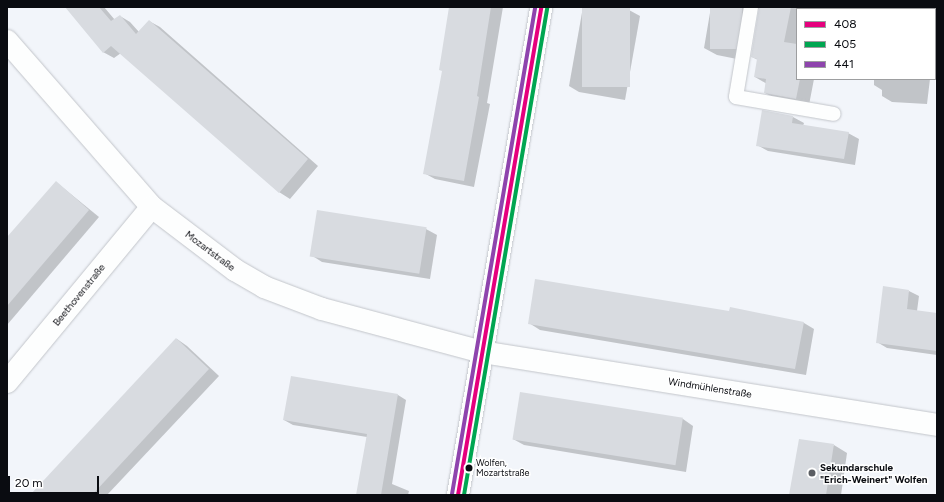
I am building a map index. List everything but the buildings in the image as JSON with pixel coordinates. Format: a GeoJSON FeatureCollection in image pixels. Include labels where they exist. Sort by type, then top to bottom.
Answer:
{"type":"FeatureCollection","features":[{"type":"Feature","properties":{"kind":"street"},"geometry":{"type":"LineString","coordinates":[[458,495],[541,7]]}},
{"type":"Feature","properties":{"kind":"street","name":"Mozartstraße"},"geometry":{"type":"LineString","coordinates":[[7,41],[152,207],[235,270],[264,287],[322,309],[482,352]]}},
{"type":"Feature","properties":{"kind":"street","name":"Beethovenstraße"},"geometry":{"type":"LineString","coordinates":[[7,382],[152,207]]}},
{"type":"Feature","properties":{"kind":"street","name":"Windmühlenstraße"},"geometry":{"type":"LineString","coordinates":[[482,352],[937,425]]}},
{"type":"Feature","properties":{"kind":"lane"},"geometry":{"type":"LineString","coordinates":[[751,7],[736,97],[834,114]]}},
{"type":"Feature","properties":{"kind":"transit line","name":"441"},"geometry":{"type":"LineString","coordinates":[[452,494],[535,7]]}},
{"type":"Feature","properties":{"kind":"transit line","name":"408"},"geometry":{"type":"LineString","coordinates":[[458,495],[541,7]]}},
{"type":"Feature","properties":{"kind":"transit line","name":"405"},"geometry":{"type":"LineString","coordinates":[[464,495],[547,8]]}},
{"type":"Feature","properties":{"kind":"place","name":"Wolfen, Mozartstraße"},"geometry":{"type":"Point","coordinates":[469,468]}},
{"type":"Feature","properties":{"kind":"place","name":"Sekundarschule \"Erich-Weinert\" Wolfen"},"geometry":{"type":"Point","coordinates":[812,473]}}]}
